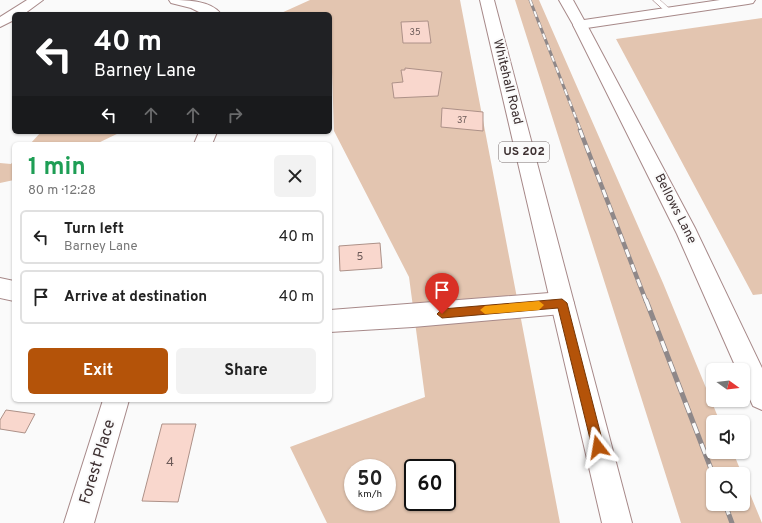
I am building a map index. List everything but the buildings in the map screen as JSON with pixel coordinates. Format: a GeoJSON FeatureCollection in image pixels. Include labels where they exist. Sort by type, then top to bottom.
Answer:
{"type":"FeatureCollection","features":[{"type":"Feature","properties":{"kind":"main road"},"geometry":{"type":"LineString","coordinates":[[16,12],[36,0]]}},
{"type":"Feature","properties":{"kind":"main road"},"geometry":{"type":"LineString","coordinates":[[176,0],[196,5],[210,12]]}},
{"type":"Feature","properties":{"kind":"main road","name":"Whitehall Road"},"geometry":{"type":"LineString","coordinates":[[487,0],[562,303]]}},
{"type":"Feature","properties":{"kind":"main road","name":"Bellows Lane"},"geometry":{"type":"LineString","coordinates":[[566,0],[688,234],[762,397]]}},
{"type":"Feature","properties":{"kind":"main road"},"geometry":{"type":"LineString","coordinates":[[580,25],[748,0]]}},
{"type":"Feature","properties":{"kind":"main road"},"geometry":{"type":"LineString","coordinates":[[0,22],[12,15]]}},
{"type":"Feature","properties":{"kind":"main road"},"geometry":{"type":"LineString","coordinates":[[0,288],[12,291]]}},
{"type":"Feature","properties":{"kind":"main road"},"geometry":{"type":"LineString","coordinates":[[332,321],[413,316],[562,303]]}},
{"type":"Feature","properties":{"kind":"main road","name":"US 202"},"geometry":{"type":"LineString","coordinates":[[562,303],[617,523]]}},
{"type":"Feature","properties":{"kind":"main road","name":"Forest Place"},"geometry":{"type":"LineString","coordinates":[[79,523],[115,402]]}},
{"type":"Feature","properties":{"kind":"lane"},"geometry":{"type":"LineString","coordinates":[[656,0],[669,12]]}},
{"type":"Feature","properties":{"kind":"shaded area"},"geometry":{"type":"Polygon","coordinates":[[[310,0],[460,0],[560,523],[327,523],[290,447],[425,397],[409,277],[334,131],[332,12],[283,12],[310,0]]]}},
{"type":"Feature","properties":{"kind":"shaded area"},"geometry":{"type":"Polygon","coordinates":[[[515,0],[539,0],[663,283],[706,388],[706,407],[714,407],[717,415],[706,415],[706,459],[736,459],[739,467],[706,467],[706,511],[750,511],[750,494],[762,523],[681,523],[515,0]]]}},
{"type":"Feature","properties":{"kind":"shaded area"},"geometry":{"type":"Polygon","coordinates":[[[762,18],[762,294],[753,295],[616,39],[762,18]]]}},
{"type":"Feature","properties":{"kind":"shaded area"},"geometry":{"type":"Polygon","coordinates":[[[39,134],[117,134],[100,142],[32,142],[39,134]]]}},
{"type":"Feature","properties":{"kind":"shaded area"},"geometry":{"type":"Polygon","coordinates":[[[0,163],[11,164],[12,163],[12,180],[0,183],[0,163]]]}},
{"type":"Feature","properties":{"kind":"railway"},"geometry":{"type":"LineString","coordinates":[[530,0],[581,131]]}},
{"type":"Feature","properties":{"kind":"railway"},"geometry":{"type":"LineString","coordinates":[[580,130],[646,301]]}},
{"type":"Feature","properties":{"kind":"railway"},"geometry":{"type":"LineString","coordinates":[[646,300],[710,467]]}},
{"type":"Feature","properties":{"kind":"railway"},"geometry":{"type":"LineString","coordinates":[[728,511],[732,523]]}},
{"type":"Feature","properties":{"kind":"slow traffic"},"geometry":{"type":"LineString","coordinates":[[485,310],[539,305]]}},
{"type":"Feature","properties":{"kind":"route"},"geometry":{"type":"LineString","coordinates":[[442,314],[562,303],[598,447]]}}]}
